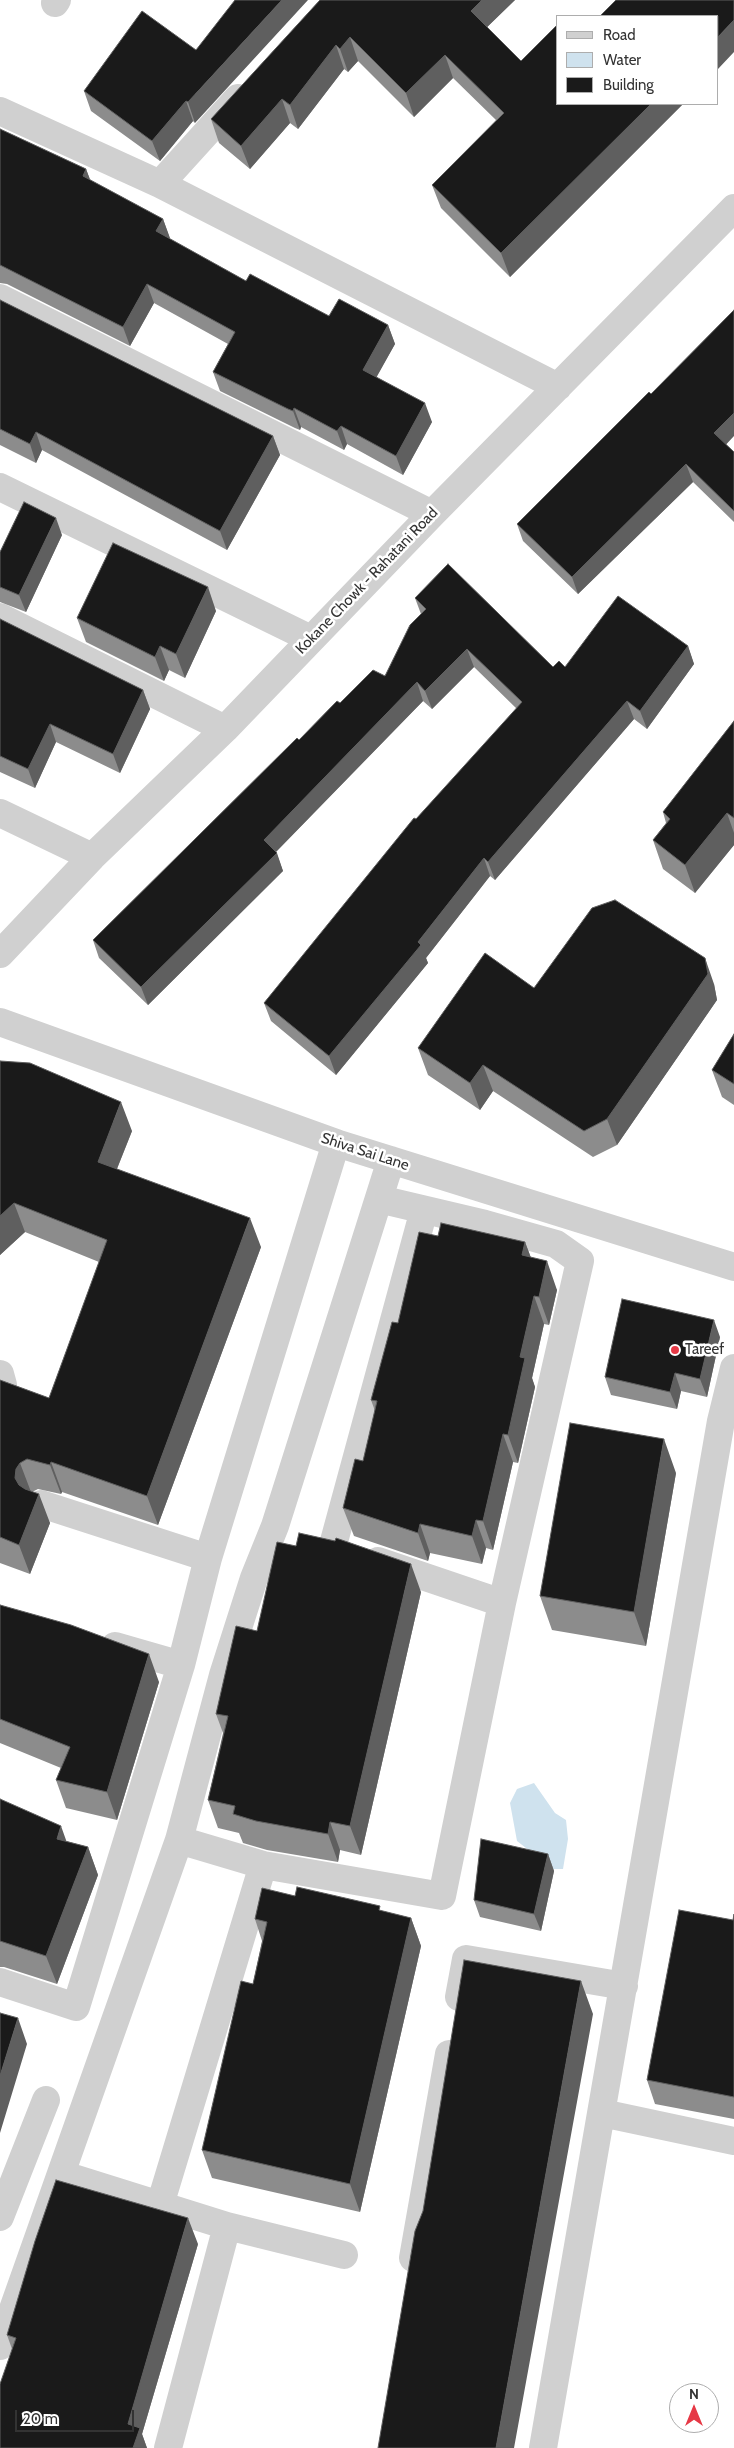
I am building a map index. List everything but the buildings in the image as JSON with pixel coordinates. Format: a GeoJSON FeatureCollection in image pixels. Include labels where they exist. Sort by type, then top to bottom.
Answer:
{"type":"FeatureCollection","features":[{"type":"Feature","properties":{"kind":"street"},"geometry":{"type":"LineString","coordinates":[[160,184],[253,82]]}},
{"type":"Feature","properties":{"kind":"street"},"geometry":{"type":"LineString","coordinates":[[0,111],[160,184],[558,388]]}},
{"type":"Feature","properties":{"kind":"street","name":"Kokane Chowk - Rahatani Road"},"geometry":{"type":"LineString","coordinates":[[0,954],[92,857],[225,729],[432,514],[734,208]]}},
{"type":"Feature","properties":{"kind":"street"},"geometry":{"type":"LineString","coordinates":[[0,298],[432,514]]}},
{"type":"Feature","properties":{"kind":"street"},"geometry":{"type":"LineString","coordinates":[[0,487],[311,639]]}},
{"type":"Feature","properties":{"kind":"street"},"geometry":{"type":"LineString","coordinates":[[0,617],[225,729]]}},
{"type":"Feature","properties":{"kind":"street"},"geometry":{"type":"LineString","coordinates":[[0,813],[92,857]]}},
{"type":"Feature","properties":{"kind":"street","name":"Shiva Sai Lane"},"geometry":{"type":"LineString","coordinates":[[0,1022],[336,1143],[734,1267]]}},
{"type":"Feature","properties":{"kind":"street"},"geometry":{"type":"LineString","coordinates":[[0,1982],[76,2007],[181,1665],[208,1558],[336,1143]]}},
{"type":"Feature","properties":{"kind":"street"},"geometry":{"type":"LineString","coordinates":[[304,1536],[379,1199],[391,1160]]}},
{"type":"Feature","properties":{"kind":"street"},"geometry":{"type":"LineString","coordinates":[[179,1840],[263,1865],[442,1896],[502,1603],[580,1261],[556,1244],[379,1199]]}},
{"type":"Feature","properties":{"kind":"street"},"geometry":{"type":"LineString","coordinates":[[0,2346],[179,1840],[223,1674],[254,1578],[304,1536],[424,1210]]}},
{"type":"Feature","properties":{"kind":"street"},"geometry":{"type":"LineString","coordinates":[[543,2448],[720,1431],[734,1368]]}},
{"type":"Feature","properties":{"kind":"street"},"geometry":{"type":"LineString","coordinates":[[0,1374],[2,1386],[0,1390]]}},
{"type":"Feature","properties":{"kind":"street"},"geometry":{"type":"LineString","coordinates":[[41,1504],[208,1558]]}},
{"type":"Feature","properties":{"kind":"street"},"geometry":{"type":"LineString","coordinates":[[304,1536],[502,1603]]}},
{"type":"Feature","properties":{"kind":"street"},"geometry":{"type":"LineString","coordinates":[[95,1641],[181,1665]]}},
{"type":"Feature","properties":{"kind":"street"},"geometry":{"type":"LineString","coordinates":[[160,2204],[263,1865]]}},
{"type":"Feature","properties":{"kind":"street"},"geometry":{"type":"LineString","coordinates":[[408,2282],[466,1959],[624,1986]]}},
{"type":"Feature","properties":{"kind":"street"},"geometry":{"type":"LineString","coordinates":[[0,2217],[46,2100]]}},
{"type":"Feature","properties":{"kind":"street"},"geometry":{"type":"LineString","coordinates":[[602,2113],[734,2141]]}},
{"type":"Feature","properties":{"kind":"street"},"geometry":{"type":"LineString","coordinates":[[61,2174],[227,2226],[344,2255]]}},
{"type":"Feature","properties":{"kind":"street"},"geometry":{"type":"LineString","coordinates":[[168,2448],[227,2226]]}},
{"type":"Feature","properties":{"kind":"water"},"geometry":{"type":"Polygon","coordinates":[[[534,1783],[555,1813],[566,1820],[568,1839],[563,1869],[553,1869],[517,1841],[510,1803],[517,1789],[534,1783]]]}},
{"type":"Feature","properties":{"kind":"place","name":"Tareef"},"geometry":{"type":"Point","coordinates":[675,1350]}}]}
